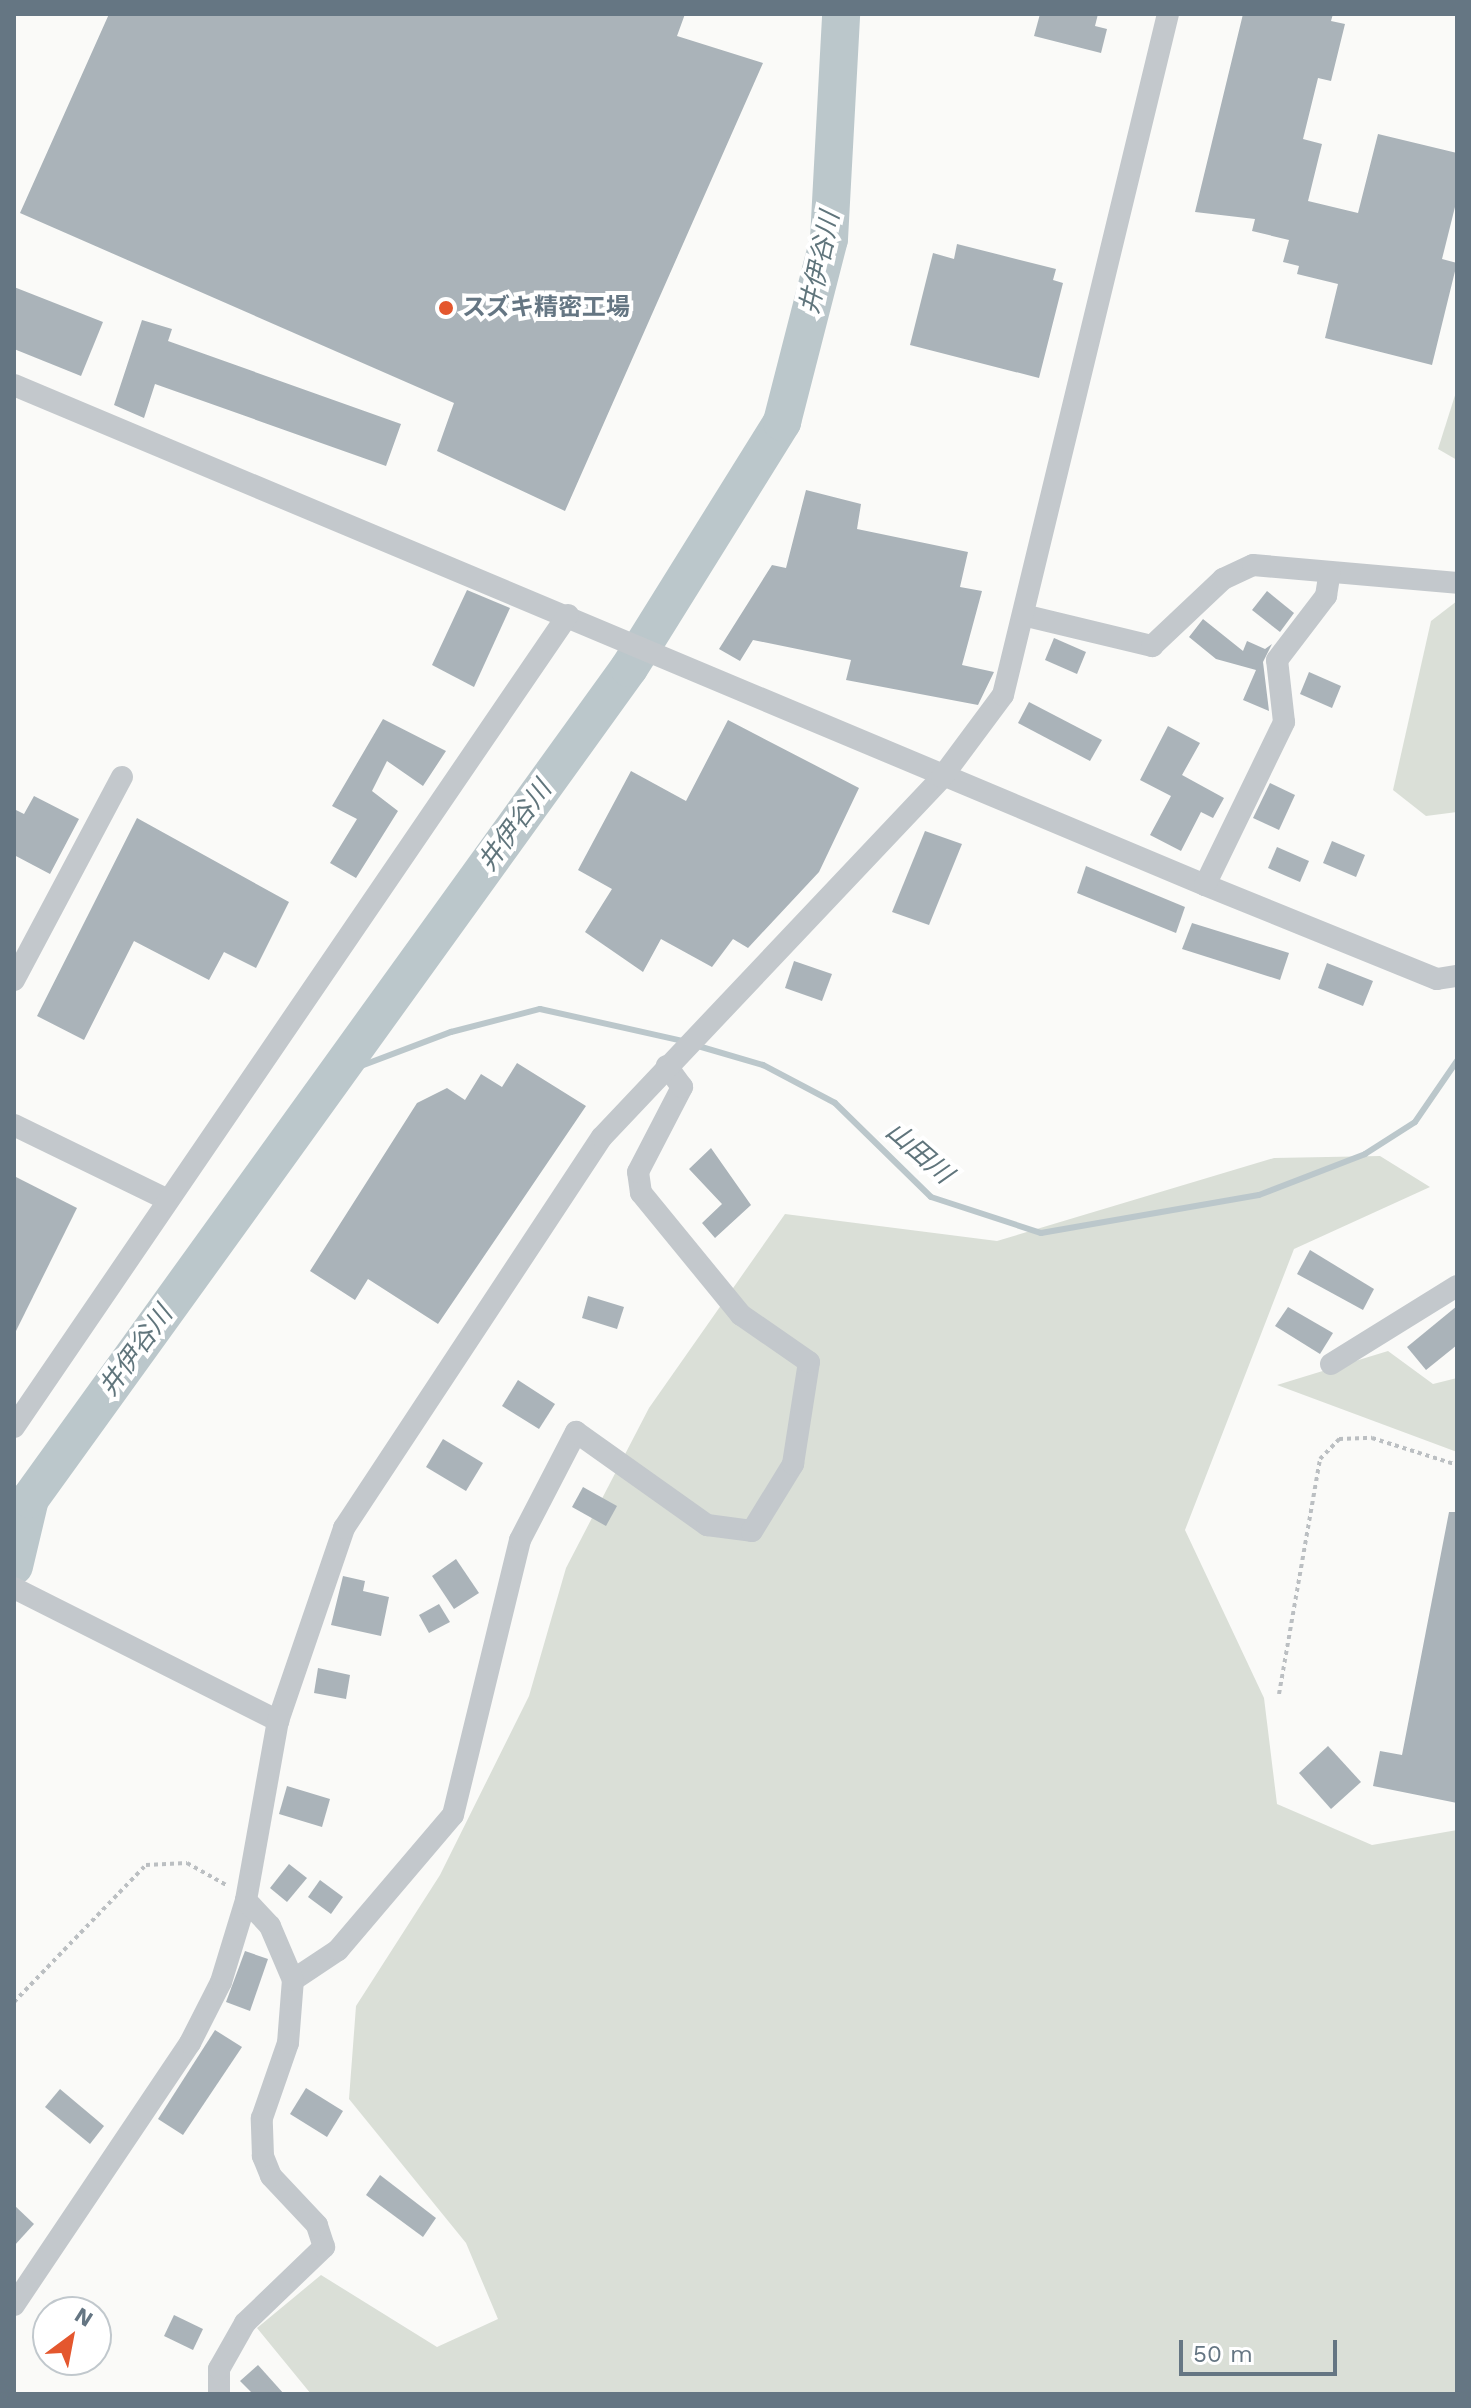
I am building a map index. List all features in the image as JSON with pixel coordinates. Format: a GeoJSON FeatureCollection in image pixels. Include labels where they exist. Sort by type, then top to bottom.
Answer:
{"type":"FeatureCollection","features":[{"type":"Feature","properties":{"kind":"street"},"geometry":{"type":"LineString","coordinates":[[14,2305],[190,2043],[221,1982],[246,1900],[278,1721],[344,1528],[545,1215],[704,1025],[942,777],[1003,695],[1027,616],[1168,14]]}},
{"type":"Feature","properties":{"kind":"street"},"geometry":{"type":"LineString","coordinates":[[14,385],[1205,885],[1437,979],[1457,976]]}},
{"type":"Feature","properties":{"kind":"street"},"geometry":{"type":"LineString","coordinates":[[1027,616],[1152,646],[1223,579],[1253,565],[1457,583]]}},
{"type":"Feature","properties":{"kind":"street"},"geometry":{"type":"LineString","coordinates":[[1205,885],[1284,722],[1277,660],[1326,596],[1330,572]]}},
{"type":"Feature","properties":{"kind":"street"},"geometry":{"type":"LineString","coordinates":[[14,1427],[164,1198],[568,615]]}},
{"type":"Feature","properties":{"kind":"street"},"geometry":{"type":"LineString","coordinates":[[14,980],[122,777]]}},
{"type":"Feature","properties":{"kind":"street"},"geometry":{"type":"LineString","coordinates":[[293,1980],[338,1950],[453,1815],[520,1540],[576,1432],[707,1525],[752,1531],[793,1464],[809,1362],[741,1315],[641,1193],[638,1172],[682,1087],[672,1062]]}},
{"type":"Feature","properties":{"kind":"street"},"geometry":{"type":"LineString","coordinates":[[14,1125],[164,1198]]}},
{"type":"Feature","properties":{"kind":"street"},"geometry":{"type":"LineString","coordinates":[[1331,1364],[1457,1286]]}},
{"type":"Feature","properties":{"kind":"street"},"geometry":{"type":"LineString","coordinates":[[14,1588],[278,1721]]}},
{"type":"Feature","properties":{"kind":"street"},"geometry":{"type":"LineString","coordinates":[[219,2394],[219,2369],[245,2323],[324,2247],[317,2225],[271,2176],[260,2139],[267,2093],[288,2043],[293,1980],[270,1926],[246,1900]]}},
{"type":"Feature","properties":{"kind":"path"},"geometry":{"type":"LineString","coordinates":[[1279,1694],[1320,1459],[1339,1439],[1372,1438],[1457,1465]]}},
{"type":"Feature","properties":{"kind":"path"},"geometry":{"type":"LineString","coordinates":[[14,2002],[146,1865],[187,1863],[246,1900]]}},
{"type":"Feature","properties":{"kind":"shaded area"},"geometry":{"type":"Polygon","coordinates":[[[1457,389],[1457,460],[1438,449],[1457,389]]]}},
{"type":"Feature","properties":{"kind":"shaded area"},"geometry":{"type":"Polygon","coordinates":[[[1457,601],[1457,812],[1426,816],[1393,790],[1431,621],[1457,601]]]}},
{"type":"Feature","properties":{"kind":"shaded area"},"geometry":{"type":"Polygon","coordinates":[[[1380,1156],[1430,1187],[1294,1249],[1185,1530],[1264,1698],[1277,1804],[1372,1845],[1457,1830],[1457,2394],[311,2394],[257,2328],[321,2275],[437,2347],[498,2319],[466,2243],[349,2099],[356,2006],[440,1875],[529,1696],[566,1568],[649,1408],[785,1214],[997,1241],[1274,1158],[1380,1156]]]}},
{"type":"Feature","properties":{"kind":"shaded area"},"geometry":{"type":"Polygon","coordinates":[[[1388,1351],[1433,1384],[1457,1378],[1457,1452],[1277,1385],[1388,1351]]]}},
{"type":"Feature","properties":{"kind":"building","name":"スズキ精密工場"},"geometry":{"type":"Polygon","coordinates":[[[109,14],[685,14],[677,36],[763,63],[565,511],[437,451],[454,403],[20,213],[109,14]]]}},
{"type":"Feature","properties":{"kind":"building"},"geometry":{"type":"Polygon","coordinates":[[[1040,14],[1098,14],[1095,26],[1107,29],[1101,53],[1034,36],[1040,14]]]}},
{"type":"Feature","properties":{"kind":"building"},"geometry":{"type":"Polygon","coordinates":[[[1243,14],[1333,14],[1331,21],[1345,24],[1331,81],[1318,78],[1303,139],[1322,144],[1308,201],[1358,213],[1378,134],[1457,153],[1457,199],[1442,259],[1457,263],[1432,365],[1325,338],[1338,284],[1297,274],[1299,266],[1283,262],[1289,240],[1252,231],[1255,219],[1195,212],[1243,14]]]}},
{"type":"Feature","properties":{"kind":"building"},"geometry":{"type":"Polygon","coordinates":[[[957,244],[1056,269],[1053,280],[1063,283],[1039,378],[910,345],[933,253],[954,259],[957,244]]]}},
{"type":"Feature","properties":{"kind":"building"},"geometry":{"type":"Polygon","coordinates":[[[14,287],[103,322],[81,376],[14,349],[14,287]]]}},
{"type":"Feature","properties":{"kind":"building"},"geometry":{"type":"Polygon","coordinates":[[[142,320],[172,329],[168,341],[401,424],[386,466],[155,384],[144,418],[114,405],[142,320]]]}},
{"type":"Feature","properties":{"kind":"building"},"geometry":{"type":"Polygon","coordinates":[[[806,490],[861,504],[857,529],[968,552],[960,587],[982,591],[962,665],[994,672],[978,705],[846,680],[851,660],[753,640],[740,661],[719,649],[772,565],[786,568],[806,490]]]}},
{"type":"Feature","properties":{"kind":"building"},"geometry":{"type":"Polygon","coordinates":[[[467,590],[510,608],[474,687],[432,665],[467,590]]]}},
{"type":"Feature","properties":{"kind":"building"},"geometry":{"type":"Polygon","coordinates":[[[1267,591],[1294,613],[1280,632],[1252,610],[1267,591]]]}},
{"type":"Feature","properties":{"kind":"building"},"geometry":{"type":"Polygon","coordinates":[[[1203,619],[1243,651],[1247,641],[1265,649],[1272,644],[1263,662],[1269,711],[1243,700],[1256,670],[1216,659],[1189,637],[1203,619]]]}},
{"type":"Feature","properties":{"kind":"building"},"geometry":{"type":"Polygon","coordinates":[[[1054,638],[1086,652],[1077,674],[1045,660],[1054,638]]]}},
{"type":"Feature","properties":{"kind":"building"},"geometry":{"type":"Polygon","coordinates":[[[1309,672],[1341,686],[1332,708],[1300,694],[1309,672]]]}},
{"type":"Feature","properties":{"kind":"building"},"geometry":{"type":"Polygon","coordinates":[[[1029,702],[1102,740],[1090,761],[1018,723],[1029,702]]]}},
{"type":"Feature","properties":{"kind":"building"},"geometry":{"type":"Polygon","coordinates":[[[383,719],[446,751],[423,786],[387,761],[372,791],[398,811],[356,878],[330,863],[357,819],[332,806],[383,719]]]}},
{"type":"Feature","properties":{"kind":"building"},"geometry":{"type":"Polygon","coordinates":[[[728,720],[859,788],[819,872],[748,948],[733,939],[712,967],[661,939],[643,972],[585,932],[612,889],[578,870],[631,771],[686,801],[728,720]]]}},
{"type":"Feature","properties":{"kind":"building"},"geometry":{"type":"Polygon","coordinates":[[[1168,726],[1200,743],[1182,775],[1224,798],[1213,818],[1201,812],[1181,851],[1150,835],[1171,796],[1140,780],[1168,726]]]}},
{"type":"Feature","properties":{"kind":"building"},"geometry":{"type":"Polygon","coordinates":[[[1270,783],[1295,795],[1279,830],[1253,818],[1270,783]]]}},
{"type":"Feature","properties":{"kind":"building"},"geometry":{"type":"Polygon","coordinates":[[[34,796],[79,819],[50,874],[14,855],[14,809],[24,814],[34,796]]]}},
{"type":"Feature","properties":{"kind":"building"},"geometry":{"type":"Polygon","coordinates":[[[137,818],[289,902],[256,968],[224,952],[209,980],[134,941],[84,1040],[37,1016],[137,818]]]}},
{"type":"Feature","properties":{"kind":"building"},"geometry":{"type":"Polygon","coordinates":[[[925,831],[962,844],[929,925],[892,912],[925,831]]]}},
{"type":"Feature","properties":{"kind":"building"},"geometry":{"type":"Polygon","coordinates":[[[1332,841],[1365,855],[1356,877],[1323,863],[1332,841]]]}},
{"type":"Feature","properties":{"kind":"building"},"geometry":{"type":"Polygon","coordinates":[[[1277,847],[1309,861],[1300,882],[1268,868],[1277,847]]]}},
{"type":"Feature","properties":{"kind":"building"},"geometry":{"type":"Polygon","coordinates":[[[1086,866],[1185,907],[1176,933],[1077,893],[1086,866]]]}},
{"type":"Feature","properties":{"kind":"building"},"geometry":{"type":"Polygon","coordinates":[[[1192,923],[1289,953],[1280,980],[1182,949],[1192,923]]]}},
{"type":"Feature","properties":{"kind":"building"},"geometry":{"type":"Polygon","coordinates":[[[794,961],[832,974],[822,1001],[785,988],[794,961]]]}},
{"type":"Feature","properties":{"kind":"building"},"geometry":{"type":"Polygon","coordinates":[[[1327,963],[1373,981],[1363,1006],[1318,988],[1327,963]]]}},
{"type":"Feature","properties":{"kind":"building"},"geometry":{"type":"Polygon","coordinates":[[[517,1063],[586,1106],[438,1324],[368,1279],[355,1300],[310,1271],[417,1103],[447,1088],[465,1100],[481,1074],[502,1087],[517,1063]]]}},
{"type":"Feature","properties":{"kind":"building"},"geometry":{"type":"Polygon","coordinates":[[[711,1148],[751,1205],[715,1238],[702,1223],[722,1204],[689,1169],[711,1148]]]}},
{"type":"Feature","properties":{"kind":"building"},"geometry":{"type":"Polygon","coordinates":[[[14,1176],[77,1208],[14,1335],[14,1176]]]}},
{"type":"Feature","properties":{"kind":"building"},"geometry":{"type":"Polygon","coordinates":[[[1310,1250],[1374,1289],[1363,1310],[1297,1274],[1310,1250]]]}},
{"type":"Feature","properties":{"kind":"building"},"geometry":{"type":"Polygon","coordinates":[[[588,1296],[624,1307],[617,1329],[582,1318],[588,1296]]]}},
{"type":"Feature","properties":{"kind":"building"},"geometry":{"type":"Polygon","coordinates":[[[1457,1306],[1457,1345],[1426,1370],[1407,1347],[1457,1306]]]}},
{"type":"Feature","properties":{"kind":"building"},"geometry":{"type":"Polygon","coordinates":[[[1288,1307],[1333,1333],[1320,1354],[1275,1326],[1288,1307]]]}},
{"type":"Feature","properties":{"kind":"building"},"geometry":{"type":"Polygon","coordinates":[[[518,1380],[555,1404],[539,1429],[502,1406],[518,1380]]]}},
{"type":"Feature","properties":{"kind":"building"},"geometry":{"type":"Polygon","coordinates":[[[443,1439],[483,1463],[466,1491],[426,1467],[443,1439]]]}},
{"type":"Feature","properties":{"kind":"building"},"geometry":{"type":"Polygon","coordinates":[[[583,1487],[617,1506],[606,1526],[572,1507],[583,1487]]]}},
{"type":"Feature","properties":{"kind":"building"},"geometry":{"type":"Polygon","coordinates":[[[1449,1512],[1457,1512],[1457,1803],[1373,1786],[1380,1751],[1402,1755],[1449,1512]]]}},
{"type":"Feature","properties":{"kind":"building"},"geometry":{"type":"Polygon","coordinates":[[[456,1559],[479,1593],[454,1609],[432,1576],[456,1559]]]}},
{"type":"Feature","properties":{"kind":"building"},"geometry":{"type":"Polygon","coordinates":[[[343,1576],[365,1581],[363,1591],[389,1597],[381,1636],[331,1625],[343,1576]]]}},
{"type":"Feature","properties":{"kind":"building"},"geometry":{"type":"Polygon","coordinates":[[[439,1604],[450,1622],[429,1633],[419,1615],[439,1604]]]}},
{"type":"Feature","properties":{"kind":"building"},"geometry":{"type":"Polygon","coordinates":[[[318,1668],[350,1675],[346,1699],[314,1693],[318,1668]]]}},
{"type":"Feature","properties":{"kind":"building"},"geometry":{"type":"Polygon","coordinates":[[[1328,1746],[1361,1782],[1331,1809],[1299,1773],[1328,1746]]]}},
{"type":"Feature","properties":{"kind":"building"},"geometry":{"type":"Polygon","coordinates":[[[287,1786],[330,1799],[322,1827],[279,1814],[287,1786]]]}},
{"type":"Feature","properties":{"kind":"building"},"geometry":{"type":"Polygon","coordinates":[[[289,1864],[307,1878],[287,1902],[270,1888],[289,1864]]]}},
{"type":"Feature","properties":{"kind":"building"},"geometry":{"type":"Polygon","coordinates":[[[320,1880],[343,1897],[331,1914],[308,1897],[320,1880]]]}},
{"type":"Feature","properties":{"kind":"building"},"geometry":{"type":"Polygon","coordinates":[[[245,1951],[268,1959],[250,2011],[226,2002],[245,1951]]]}},
{"type":"Feature","properties":{"kind":"building"},"geometry":{"type":"Polygon","coordinates":[[[215,2030],[242,2047],[183,2135],[158,2119],[215,2030]]]}},
{"type":"Feature","properties":{"kind":"building"},"geometry":{"type":"Polygon","coordinates":[[[306,2088],[343,2111],[327,2137],[290,2114],[306,2088]]]}},
{"type":"Feature","properties":{"kind":"building"},"geometry":{"type":"Polygon","coordinates":[[[60,2089],[104,2126],[90,2144],[45,2107],[60,2089]]]}},
{"type":"Feature","properties":{"kind":"building"},"geometry":{"type":"Polygon","coordinates":[[[380,2175],[436,2218],[423,2237],[366,2195],[380,2175]]]}},
{"type":"Feature","properties":{"kind":"building"},"geometry":{"type":"Polygon","coordinates":[[[14,2205],[34,2224],[14,2246],[14,2205]]]}},
{"type":"Feature","properties":{"kind":"building"},"geometry":{"type":"Polygon","coordinates":[[[174,2315],[203,2329],[193,2350],[164,2336],[174,2315]]]}},
{"type":"Feature","properties":{"kind":"building"},"geometry":{"type":"Polygon","coordinates":[[[258,2365],[284,2394],[253,2394],[240,2381],[258,2365]]]}},
{"type":"Feature","properties":{"kind":"waterway","name":"井伊谷川"},"geometry":{"type":"LineString","coordinates":[[14,1566],[30,1499],[629,668],[782,422],[829,239],[841,14]]}},
{"type":"Feature","properties":{"kind":"waterway","name":"山田川"},"geometry":{"type":"LineString","coordinates":[[337,1075],[451,1032],[540,1009],[683,1041]]}},
{"type":"Feature","properties":{"kind":"waterway","name":"山田川"},"geometry":{"type":"LineString","coordinates":[[698,1046],[763,1065],[835,1103],[931,1197],[1041,1233],[1259,1195],[1365,1154],[1415,1122],[1457,1061]]}},
{"type":"Feature","properties":{"kind":"place","name":"スズキ精密工場"},"geometry":{"type":"Point","coordinates":[446,308]}}]}
